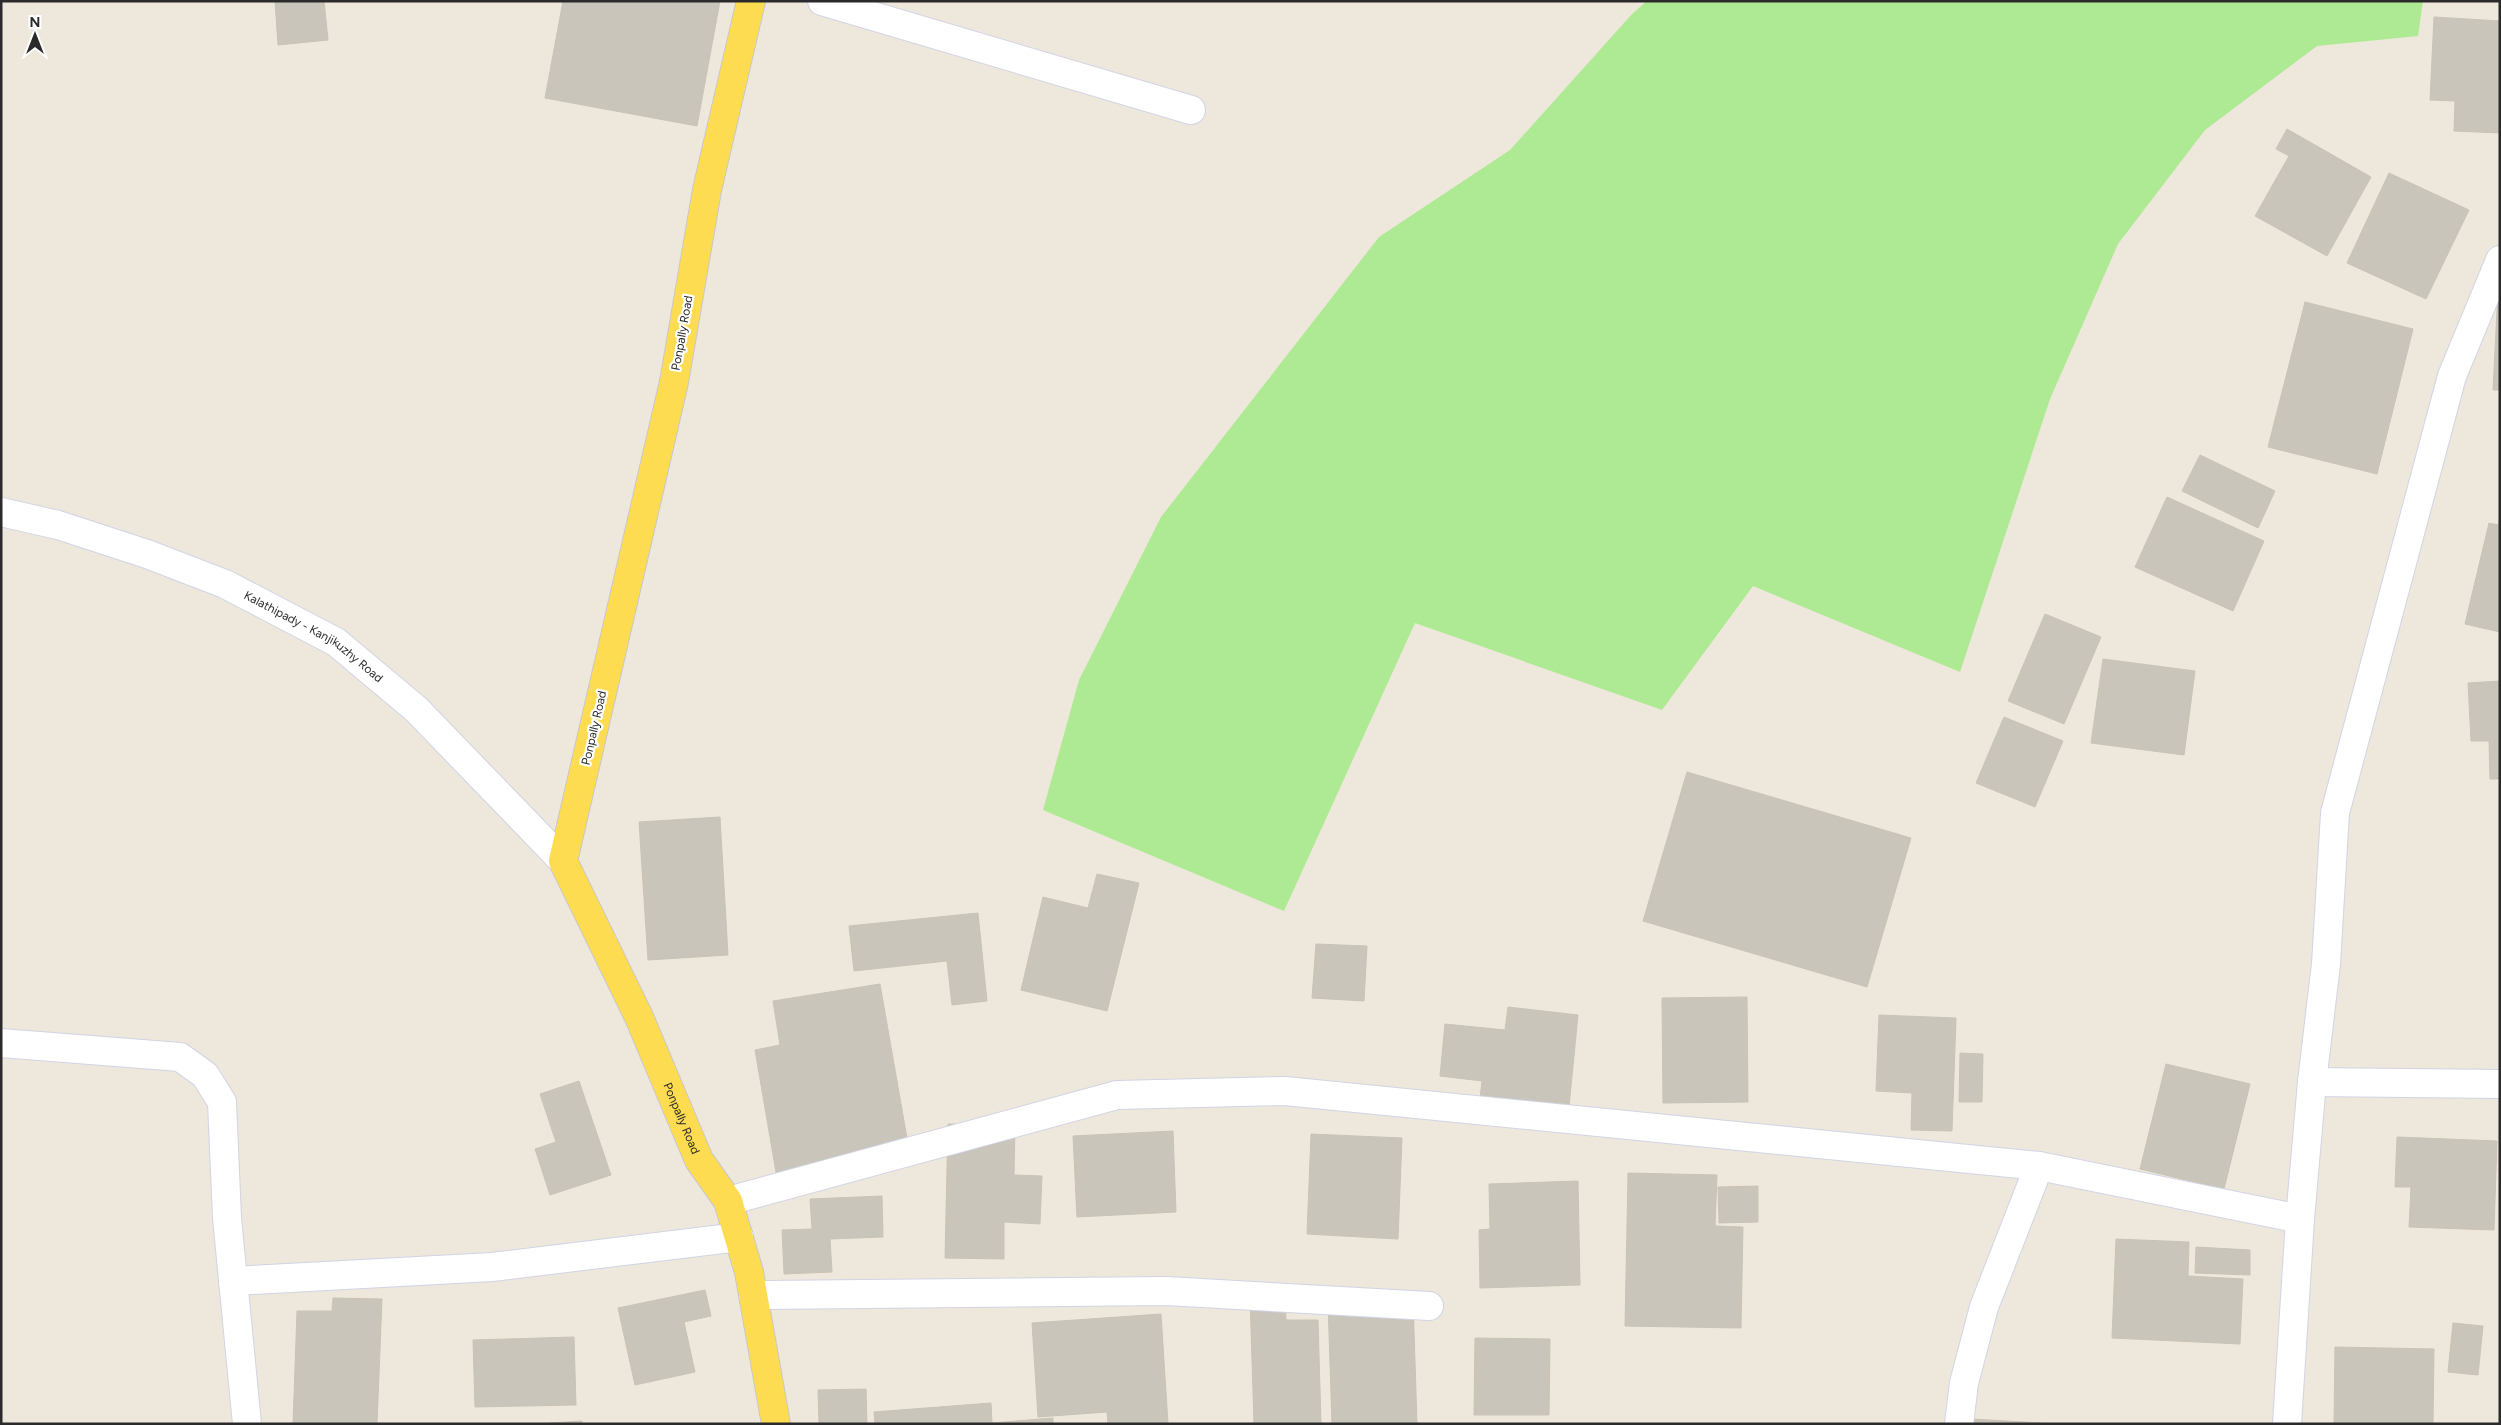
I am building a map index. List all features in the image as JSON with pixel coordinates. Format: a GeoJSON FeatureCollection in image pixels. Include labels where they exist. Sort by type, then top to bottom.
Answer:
{"type":"FeatureCollection","features":[{"type":"Feature","properties":{"kind":"main road","name":"Ponpally Road"},"geometry":{"type":"LineString","coordinates":[[751,1],[707,190],[674,382],[563,861],[639,1017],[699,1160],[728,1201],[754,1295],[776,1424]]}},
{"type":"Feature","properties":{"kind":"street"},"geometry":{"type":"LineString","coordinates":[[822,1],[1191,110]]}},
{"type":"Feature","properties":{"kind":"street"},"geometry":{"type":"LineString","coordinates":[[2288,1424],[2300,1219],[2312,1082],[2326,964],[2335,813],[2452,376],[2500,260]]}},
{"type":"Feature","properties":{"kind":"street","name":"Kalathipady - Kanjikuzhy Road"},"geometry":{"type":"LineString","coordinates":[[1,512],[67,528],[147,554],[225,584],[336,642],[416,709],[563,861]]}},
{"type":"Feature","properties":{"kind":"street"},"geometry":{"type":"LineString","coordinates":[[1,1043],[180,1057],[205,1075],[222,1102],[233,1281],[247,1424]]}},
{"type":"Feature","properties":{"kind":"street"},"geometry":{"type":"LineString","coordinates":[[2312,1082],[2500,1084]]}},
{"type":"Feature","properties":{"kind":"street"},"geometry":{"type":"LineString","coordinates":[[728,1201],[1117,1095],[1285,1091],[2039,1166],[2300,1219]]}},
{"type":"Feature","properties":{"kind":"street"},"geometry":{"type":"LineString","coordinates":[[1959,1424],[1964,1384],[1984,1307],[2039,1166]]}},
{"type":"Feature","properties":{"kind":"street"},"geometry":{"type":"LineString","coordinates":[[233,1281],[492,1267],[739,1237]]}},
{"type":"Feature","properties":{"kind":"street"},"geometry":{"type":"LineString","coordinates":[[754,1295],[1166,1291],[1429,1306]]}},
{"type":"Feature","properties":{"kind":"green space"},"geometry":{"type":"Polygon","coordinates":[[[1647,1],[2423,1],[2418,36],[2317,46],[2205,130],[2118,244],[2050,399],[1960,672],[1753,586],[1662,710],[1415,623],[1284,911],[1043,810],[1079,680],[1161,517],[1379,237],[1510,150],[1632,14],[1647,1]]]}},
{"type":"Feature","properties":{"kind":"building"},"geometry":{"type":"Polygon","coordinates":[[[275,1],[324,1],[328,40],[278,45],[275,1]]]}},
{"type":"Feature","properties":{"kind":"building"},"geometry":{"type":"Polygon","coordinates":[[[563,1],[720,1],[697,126],[545,98],[563,1]]]}},
{"type":"Feature","properties":{"kind":"building"},"geometry":{"type":"Polygon","coordinates":[[[2434,17],[2500,21],[2500,133],[2454,131],[2455,101],[2430,100],[2434,17]]]}},
{"type":"Feature","properties":{"kind":"building"},"geometry":{"type":"Polygon","coordinates":[[[2287,129],[2371,177],[2327,256],[2255,216],[2289,156],[2276,149],[2287,129]]]}},
{"type":"Feature","properties":{"kind":"building"},"geometry":{"type":"Polygon","coordinates":[[[2389,173],[2469,210],[2426,299],[2347,263],[2389,173]]]}},
{"type":"Feature","properties":{"kind":"building"},"geometry":{"type":"Polygon","coordinates":[[[2498,291],[2500,291],[2500,390],[2493,390],[2498,291]]]}},
{"type":"Feature","properties":{"kind":"building"},"geometry":{"type":"Polygon","coordinates":[[[2305,302],[2413,329],[2377,474],[2268,447],[2305,302]]]}},
{"type":"Feature","properties":{"kind":"building"},"geometry":{"type":"Polygon","coordinates":[[[2200,455],[2275,491],[2258,528],[2182,491],[2200,455]]]}},
{"type":"Feature","properties":{"kind":"building"},"geometry":{"type":"Polygon","coordinates":[[[2167,497],[2264,541],[2233,611],[2135,567],[2167,497]]]}},
{"type":"Feature","properties":{"kind":"building"},"geometry":{"type":"Polygon","coordinates":[[[2500,518],[2500,632],[2465,624],[2489,523],[2498,525],[2500,518]]]}},
{"type":"Feature","properties":{"kind":"building"},"geometry":{"type":"Polygon","coordinates":[[[2045,614],[2101,637],[2064,724],[2008,701],[2045,614]]]}},
{"type":"Feature","properties":{"kind":"building"},"geometry":{"type":"Polygon","coordinates":[[[2103,659],[2195,671],[2184,755],[2091,743],[2103,659]]]}},
{"type":"Feature","properties":{"kind":"building"},"geometry":{"type":"Polygon","coordinates":[[[2500,681],[2500,779],[2490,779],[2489,741],[2471,741],[2468,683],[2500,681]]]}},
{"type":"Feature","properties":{"kind":"building"},"geometry":{"type":"Polygon","coordinates":[[[2004,717],[2063,741],[2035,807],[1976,783],[2004,717]]]}},
{"type":"Feature","properties":{"kind":"building"},"geometry":{"type":"Polygon","coordinates":[[[1687,772],[1911,838],[1867,987],[1643,921],[1687,772]]]}},
{"type":"Feature","properties":{"kind":"building"},"geometry":{"type":"Polygon","coordinates":[[[720,817],[728,955],[648,960],[639,822],[720,817]]]}},
{"type":"Feature","properties":{"kind":"building"},"geometry":{"type":"Polygon","coordinates":[[[1097,874],[1139,883],[1107,1011],[1021,990],[1043,897],[1088,908],[1097,874]]]}},
{"type":"Feature","properties":{"kind":"building"},"geometry":{"type":"Polygon","coordinates":[[[978,913],[987,1001],[952,1005],[947,961],[854,971],[849,926],[978,913]]]}},
{"type":"Feature","properties":{"kind":"building"},"geometry":{"type":"Polygon","coordinates":[[[1316,944],[1367,946],[1364,1001],[1312,998],[1316,944]]]}},
{"type":"Feature","properties":{"kind":"building"},"geometry":{"type":"Polygon","coordinates":[[[880,984],[911,1161],[778,1184],[755,1050],[780,1045],[773,1001],[880,984]]]}},
{"type":"Feature","properties":{"kind":"building"},"geometry":{"type":"Polygon","coordinates":[[[1747,997],[1748,1102],[1663,1103],[1662,998],[1747,997]]]}},
{"type":"Feature","properties":{"kind":"building"},"geometry":{"type":"Polygon","coordinates":[[[1508,1007],[1578,1015],[1568,1117],[1479,1108],[1482,1081],[1440,1076],[1445,1024],[1505,1030],[1508,1007]]]}},
{"type":"Feature","properties":{"kind":"building"},"geometry":{"type":"Polygon","coordinates":[[[1879,1015],[1956,1018],[1952,1131],[1911,1130],[1912,1093],[1876,1091],[1879,1015]]]}},
{"type":"Feature","properties":{"kind":"building"},"geometry":{"type":"Polygon","coordinates":[[[1960,1053],[1983,1054],[1982,1102],[1959,1102],[1960,1053]]]}},
{"type":"Feature","properties":{"kind":"building"},"geometry":{"type":"Polygon","coordinates":[[[2166,1064],[2250,1084],[2224,1189],[2140,1169],[2166,1064]]]}},
{"type":"Feature","properties":{"kind":"building"},"geometry":{"type":"Polygon","coordinates":[[[579,1081],[611,1175],[550,1195],[535,1149],[556,1142],[540,1094],[579,1081]]]}},
{"type":"Feature","properties":{"kind":"building"},"geometry":{"type":"Polygon","coordinates":[[[948,1124],[1015,1126],[1014,1175],[1042,1176],[1040,1224],[1004,1222],[1004,1259],[945,1258],[948,1124]]]}},
{"type":"Feature","properties":{"kind":"building"},"geometry":{"type":"Polygon","coordinates":[[[1173,1131],[1176,1212],[1077,1217],[1073,1136],[1173,1131]]]}},
{"type":"Feature","properties":{"kind":"building"},"geometry":{"type":"Polygon","coordinates":[[[1311,1134],[1402,1138],[1398,1239],[1307,1234],[1311,1134]]]}},
{"type":"Feature","properties":{"kind":"building"},"geometry":{"type":"Polygon","coordinates":[[[2397,1137],[2497,1141],[2494,1230],[2409,1227],[2411,1187],[2395,1187],[2397,1137]]]}},
{"type":"Feature","properties":{"kind":"building"},"geometry":{"type":"Polygon","coordinates":[[[1628,1173],[1717,1175],[1715,1226],[1743,1227],[1741,1328],[1625,1326],[1628,1173]]]}},
{"type":"Feature","properties":{"kind":"building"},"geometry":{"type":"Polygon","coordinates":[[[1578,1181],[1580,1285],[1480,1288],[1479,1230],[1490,1229],[1489,1184],[1578,1181]]]}},
{"type":"Feature","properties":{"kind":"building"},"geometry":{"type":"Polygon","coordinates":[[[1758,1186],[1758,1222],[1719,1223],[1718,1187],[1758,1186]]]}},
{"type":"Feature","properties":{"kind":"building"},"geometry":{"type":"Polygon","coordinates":[[[882,1196],[883,1237],[830,1239],[832,1272],[784,1274],[782,1230],[812,1229],[810,1199],[882,1196]]]}},
{"type":"Feature","properties":{"kind":"building"},"geometry":{"type":"Polygon","coordinates":[[[2116,1239],[2189,1242],[2188,1276],[2243,1279],[2240,1344],[2112,1338],[2116,1239]]]}},
{"type":"Feature","properties":{"kind":"building"},"geometry":{"type":"Polygon","coordinates":[[[2196,1247],[2250,1250],[2250,1275],[2195,1273],[2196,1247]]]}},
{"type":"Feature","properties":{"kind":"building"},"geometry":{"type":"Polygon","coordinates":[[[705,1290],[711,1316],[684,1322],[695,1372],[635,1385],[618,1308],[705,1290]]]}},
{"type":"Feature","properties":{"kind":"building"},"geometry":{"type":"Polygon","coordinates":[[[1285,1295],[1286,1320],[1318,1320],[1321,1424],[1254,1424],[1250,1296],[1285,1295]]]}},
{"type":"Feature","properties":{"kind":"building"},"geometry":{"type":"Polygon","coordinates":[[[333,1298],[382,1299],[377,1424],[293,1424],[297,1311],[332,1311],[333,1298]]]}},
{"type":"Feature","properties":{"kind":"building"},"geometry":{"type":"Polygon","coordinates":[[[1413,1300],[1417,1424],[1332,1424],[1328,1303],[1413,1300]]]}},
{"type":"Feature","properties":{"kind":"building"},"geometry":{"type":"Polygon","coordinates":[[[1161,1314],[1168,1424],[1108,1424],[1107,1412],[1038,1417],[1032,1323],[1161,1314]]]}},
{"type":"Feature","properties":{"kind":"building"},"geometry":{"type":"Polygon","coordinates":[[[2453,1323],[2483,1326],[2478,1375],[2448,1372],[2453,1323]]]}},
{"type":"Feature","properties":{"kind":"building"},"geometry":{"type":"Polygon","coordinates":[[[574,1337],[576,1405],[475,1407],[473,1340],[574,1337]]]}},
{"type":"Feature","properties":{"kind":"building"},"geometry":{"type":"Polygon","coordinates":[[[1475,1338],[1550,1339],[1549,1415],[1474,1415],[1475,1338]]]}},
{"type":"Feature","properties":{"kind":"building"},"geometry":{"type":"Polygon","coordinates":[[[2335,1347],[2434,1349],[2433,1424],[2334,1424],[2335,1347]]]}},
{"type":"Feature","properties":{"kind":"building"},"geometry":{"type":"Polygon","coordinates":[[[866,1389],[867,1424],[819,1424],[818,1390],[866,1389]]]}},
{"type":"Feature","properties":{"kind":"building"},"geometry":{"type":"Polygon","coordinates":[[[991,1403],[992,1423],[1053,1418],[1053,1424],[875,1424],[874,1412],[991,1403]]]}},
{"type":"Feature","properties":{"kind":"building"},"geometry":{"type":"Polygon","coordinates":[[[1972,1419],[2041,1423],[2041,1424],[1972,1424],[1972,1419]]]}},
{"type":"Feature","properties":{"kind":"building"},"geometry":{"type":"Polygon","coordinates":[[[582,1421],[582,1424],[550,1424],[550,1423],[582,1421]]]}}]}
